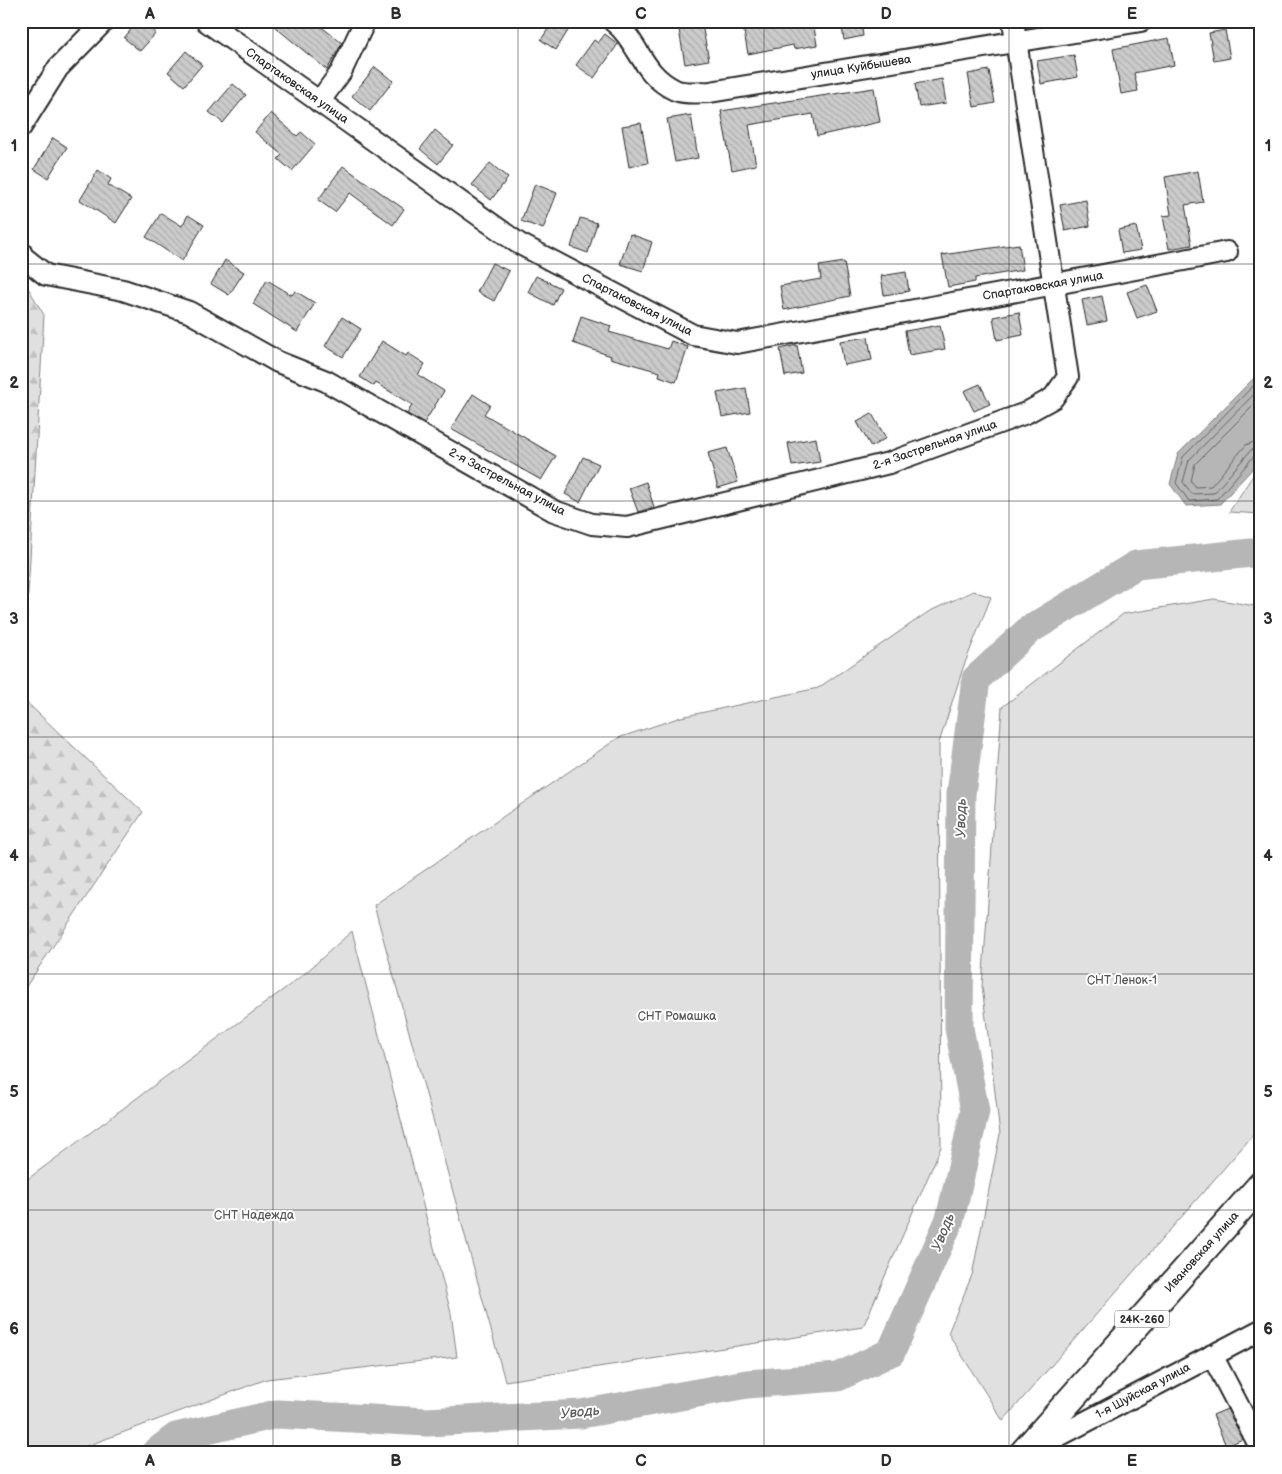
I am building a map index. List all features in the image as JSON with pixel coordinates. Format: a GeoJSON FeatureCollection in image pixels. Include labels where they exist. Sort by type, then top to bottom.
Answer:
{"type":"FeatureCollection","features":[{"type":"Feature","properties":{"kind":"main road","name":"Ивановская улица"},"geometry":{"type":"LineString","coordinates":[[1025,1453],[1261,1185]]}},
{"type":"Feature","properties":{"kind":"street"},"geometry":{"type":"LineString","coordinates":[[21,127],[58,68],[104,21]]}},
{"type":"Feature","properties":{"kind":"street","name":"Спартаковская улица"},"geometry":{"type":"LineString","coordinates":[[206,21],[518,243],[693,335],[737,342],[1227,252]]}},
{"type":"Feature","properties":{"kind":"street"},"geometry":{"type":"LineString","coordinates":[[319,102],[341,72],[365,21]]}},
{"type":"Feature","properties":{"kind":"street","name":"улица Куйбышева"},"geometry":{"type":"LineString","coordinates":[[613,21],[623,29],[649,72],[676,90],[710,92],[1141,21]]}},
{"type":"Feature","properties":{"kind":"street"},"geometry":{"type":"LineString","coordinates":[[1013,21],[1054,284]]}},
{"type":"Feature","properties":{"kind":"street","name":"2-я Застрельная улица"},"geometry":{"type":"LineString","coordinates":[[21,252],[22,256],[46,274],[123,290],[189,312],[278,362],[326,381],[554,510],[592,524],[627,527],[889,464],[1026,413],[1053,398],[1068,377],[1054,284]]}},
{"type":"Feature","properties":{"kind":"street","name":"1-я Шуйская улица"},"geometry":{"type":"LineString","coordinates":[[1025,1453],[1261,1330]]}},
{"type":"Feature","properties":{"kind":"street"},"geometry":{"type":"LineString","coordinates":[[1212,1356],[1261,1449]]}},
{"type":"Feature","properties":{"kind":"green space"},"geometry":{"type":"Polygon","coordinates":[[[21,276],[44,315],[22,698],[143,812],[21,994],[21,276]]]}},
{"type":"Feature","properties":{"kind":"green space"},"geometry":{"type":"Polygon","coordinates":[[[1261,463],[1261,514],[1229,512],[1261,463]]]}},
{"type":"Feature","properties":{"kind":"green space","name":"СНТ Ромашка"},"geometry":{"type":"Polygon","coordinates":[[[973,591],[991,597],[963,668],[939,743],[941,1147],[863,1327],[505,1381],[374,905],[618,738],[681,717],[818,688],[928,612],[973,591]]]}},
{"type":"Feature","properties":{"kind":"green space","name":"СНТ Ленок-1"},"geometry":{"type":"Polygon","coordinates":[[[1214,599],[1261,607],[1261,1126],[1003,1421],[948,1333],[972,1275],[1000,1134],[982,986],[1002,707],[1123,614],[1214,599]]]}},
{"type":"Feature","properties":{"kind":"green space","name":"СНТ Надежда"},"geometry":{"type":"Polygon","coordinates":[[[352,931],[451,1313],[457,1357],[267,1379],[84,1447],[78,1453],[21,1453],[21,1184],[303,975],[352,931]]]}},
{"type":"Feature","properties":{"kind":"water"},"geometry":{"type":"Polygon","coordinates":[[[1261,371],[1261,455],[1253,468],[1220,504],[1186,506],[1170,484],[1178,454],[1261,371]]]}},
{"type":"Feature","properties":{"kind":"building"},"geometry":{"type":"Polygon","coordinates":[[[138,21],[142,21],[156,33],[140,51],[124,38],[138,21]]]}},
{"type":"Feature","properties":{"kind":"building"},"geometry":{"type":"Polygon","coordinates":[[[268,21],[314,21],[342,43],[327,70],[268,21]]]}},
{"type":"Feature","properties":{"kind":"building"},"geometry":{"type":"Polygon","coordinates":[[[553,21],[574,21],[556,50],[541,40],[553,21]]]}},
{"type":"Feature","properties":{"kind":"building"},"geometry":{"type":"Polygon","coordinates":[[[742,21],[813,21],[817,45],[794,49],[793,45],[748,54],[742,21]]]}},
{"type":"Feature","properties":{"kind":"building"},"geometry":{"type":"Polygon","coordinates":[[[841,21],[861,21],[863,36],[844,40],[841,21]]]}},
{"type":"Feature","properties":{"kind":"building"},"geometry":{"type":"Polygon","coordinates":[[[702,25],[709,60],[685,64],[679,30],[702,25]]]}},
{"type":"Feature","properties":{"kind":"building"},"geometry":{"type":"Polygon","coordinates":[[[1225,30],[1230,58],[1214,61],[1209,33],[1225,30]]]}},
{"type":"Feature","properties":{"kind":"building"},"geometry":{"type":"Polygon","coordinates":[[[605,34],[618,44],[594,78],[576,65],[594,40],[598,43],[605,34]]]}},
{"type":"Feature","properties":{"kind":"building"},"geometry":{"type":"Polygon","coordinates":[[[1169,38],[1174,65],[1134,73],[1138,91],[1121,94],[1113,49],[1169,38]]]}},
{"type":"Feature","properties":{"kind":"building"},"geometry":{"type":"Polygon","coordinates":[[[186,51],[202,65],[184,86],[168,72],[186,51]]]}},
{"type":"Feature","properties":{"kind":"building"},"geometry":{"type":"Polygon","coordinates":[[[1074,55],[1078,77],[1041,84],[1037,61],[1074,55]]]}},
{"type":"Feature","properties":{"kind":"building"},"geometry":{"type":"Polygon","coordinates":[[[375,67],[393,81],[370,111],[352,96],[375,67]]]}},
{"type":"Feature","properties":{"kind":"building"},"geometry":{"type":"Polygon","coordinates":[[[989,70],[995,103],[974,107],[968,74],[989,70]]]}},
{"type":"Feature","properties":{"kind":"building"},"geometry":{"type":"Polygon","coordinates":[[[942,79],[946,103],[919,107],[915,84],[942,79]]]}},
{"type":"Feature","properties":{"kind":"building"},"geometry":{"type":"Polygon","coordinates":[[[233,84],[246,95],[223,123],[209,112],[233,84]]]}},
{"type":"Feature","properties":{"kind":"building"},"geometry":{"type":"Polygon","coordinates":[[[874,88],[880,122],[817,136],[813,114],[749,125],[756,165],[732,170],[721,111],[874,88]]]}},
{"type":"Feature","properties":{"kind":"building"},"geometry":{"type":"Polygon","coordinates":[[[271,113],[297,136],[301,132],[315,144],[292,171],[278,159],[282,155],[255,132],[271,113]]]}},
{"type":"Feature","properties":{"kind":"building"},"geometry":{"type":"Polygon","coordinates":[[[691,115],[698,158],[675,162],[667,119],[691,115]]]}},
{"type":"Feature","properties":{"kind":"building"},"geometry":{"type":"Polygon","coordinates":[[[641,123],[648,163],[629,167],[622,126],[641,123]]]}},
{"type":"Feature","properties":{"kind":"building"},"geometry":{"type":"Polygon","coordinates":[[[435,130],[453,145],[438,164],[420,149],[435,130]]]}},
{"type":"Feature","properties":{"kind":"building"},"geometry":{"type":"Polygon","coordinates":[[[53,138],[67,147],[48,178],[34,169],[53,138]]]}},
{"type":"Feature","properties":{"kind":"building"},"geometry":{"type":"Polygon","coordinates":[[[490,163],[508,178],[491,200],[472,185],[490,163]]]}},
{"type":"Feature","properties":{"kind":"building"},"geometry":{"type":"Polygon","coordinates":[[[343,166],[404,209],[393,225],[350,193],[335,212],[318,200],[343,166]]]}},
{"type":"Feature","properties":{"kind":"building"},"geometry":{"type":"Polygon","coordinates":[[[98,170],[111,179],[108,185],[131,199],[116,223],[80,200],[98,170]]]}},
{"type":"Feature","properties":{"kind":"building"},"geometry":{"type":"Polygon","coordinates":[[[1198,171],[1203,202],[1185,205],[1192,245],[1169,249],[1163,216],[1171,215],[1165,177],[1198,171]]]}},
{"type":"Feature","properties":{"kind":"building"},"geometry":{"type":"Polygon","coordinates":[[[535,184],[557,193],[543,229],[521,221],[535,184]]]}},
{"type":"Feature","properties":{"kind":"building"},"geometry":{"type":"Polygon","coordinates":[[[1086,200],[1090,226],[1065,231],[1060,205],[1086,200]]]}},
{"type":"Feature","properties":{"kind":"building"},"geometry":{"type":"Polygon","coordinates":[[[161,213],[182,226],[188,215],[204,225],[182,261],[146,237],[161,213]]]}},
{"type":"Feature","properties":{"kind":"building"},"geometry":{"type":"Polygon","coordinates":[[[580,218],[597,223],[588,253],[571,247],[580,218]]]}},
{"type":"Feature","properties":{"kind":"building"},"geometry":{"type":"Polygon","coordinates":[[[1136,226],[1141,250],[1122,253],[1118,230],[1136,226]]]}},
{"type":"Feature","properties":{"kind":"building"},"geometry":{"type":"Polygon","coordinates":[[[630,234],[652,242],[643,271],[620,264],[630,234]]]}},
{"type":"Feature","properties":{"kind":"building"},"geometry":{"type":"Polygon","coordinates":[[[1019,244],[1023,270],[975,278],[975,282],[948,287],[942,255],[1019,244]]]}},
{"type":"Feature","properties":{"kind":"building"},"geometry":{"type":"Polygon","coordinates":[[[225,260],[244,272],[229,295],[211,284],[225,260]]]}},
{"type":"Feature","properties":{"kind":"building"},"geometry":{"type":"Polygon","coordinates":[[[844,262],[850,296],[784,310],[780,286],[821,279],[819,266],[844,262]]]}},
{"type":"Feature","properties":{"kind":"building"},"geometry":{"type":"Polygon","coordinates":[[[492,263],[509,271],[494,301],[477,292],[492,263]]]}},
{"type":"Feature","properties":{"kind":"building"},"geometry":{"type":"Polygon","coordinates":[[[906,272],[909,291],[884,295],[881,276],[906,272]]]}},
{"type":"Feature","properties":{"kind":"building"},"geometry":{"type":"Polygon","coordinates":[[[536,276],[561,288],[553,305],[528,292],[536,276]]]}},
{"type":"Feature","properties":{"kind":"building"},"geometry":{"type":"Polygon","coordinates":[[[267,280],[292,295],[295,291],[315,303],[297,332],[253,304],[267,280]]]}},
{"type":"Feature","properties":{"kind":"building"},"geometry":{"type":"Polygon","coordinates":[[[1147,285],[1157,311],[1137,318],[1127,292],[1147,285]]]}},
{"type":"Feature","properties":{"kind":"building"},"geometry":{"type":"Polygon","coordinates":[[[1102,296],[1107,321],[1087,325],[1082,300],[1102,296]]]}},
{"type":"Feature","properties":{"kind":"building"},"geometry":{"type":"Polygon","coordinates":[[[1019,312],[1023,335],[997,340],[993,317],[1019,312]]]}},
{"type":"Feature","properties":{"kind":"building"},"geometry":{"type":"Polygon","coordinates":[[[581,316],[611,326],[609,332],[668,349],[671,341],[688,347],[676,382],[659,376],[660,372],[610,358],[611,356],[573,343],[581,316]]]}},
{"type":"Feature","properties":{"kind":"building"},"geometry":{"type":"Polygon","coordinates":[[[342,317],[361,329],[343,357],[325,346],[342,317]]]}},
{"type":"Feature","properties":{"kind":"building"},"geometry":{"type":"Polygon","coordinates":[[[940,325],[945,349],[909,355],[905,331],[940,325]]]}},
{"type":"Feature","properties":{"kind":"building"},"geometry":{"type":"Polygon","coordinates":[[[868,337],[872,360],[844,365],[840,341],[868,337]]]}},
{"type":"Feature","properties":{"kind":"building"},"geometry":{"type":"Polygon","coordinates":[[[382,341],[406,356],[408,353],[425,364],[418,375],[444,391],[424,423],[407,414],[412,405],[376,383],[374,386],[360,377],[382,341]]]}},
{"type":"Feature","properties":{"kind":"building"},"geometry":{"type":"Polygon","coordinates":[[[797,345],[802,373],[785,376],[780,349],[797,345]]]}},
{"type":"Feature","properties":{"kind":"building"},"geometry":{"type":"Polygon","coordinates":[[[980,384],[990,404],[974,411],[964,391],[980,384]]]}},
{"type":"Feature","properties":{"kind":"building"},"geometry":{"type":"Polygon","coordinates":[[[746,388],[750,412],[722,417],[717,393],[746,388]]]}},
{"type":"Feature","properties":{"kind":"building"},"geometry":{"type":"Polygon","coordinates":[[[473,394],[490,405],[484,414],[556,456],[541,480],[451,429],[473,394]]]}},
{"type":"Feature","properties":{"kind":"building"},"geometry":{"type":"Polygon","coordinates":[[[872,414],[886,438],[871,447],[857,422],[872,414]]]}},
{"type":"Feature","properties":{"kind":"building"},"geometry":{"type":"Polygon","coordinates":[[[816,438],[820,462],[792,466],[788,443],[816,438]]]}},
{"type":"Feature","properties":{"kind":"building"},"geometry":{"type":"Polygon","coordinates":[[[727,448],[738,482],[718,488],[708,453],[727,448]]]}},
{"type":"Feature","properties":{"kind":"building"},"geometry":{"type":"Polygon","coordinates":[[[583,457],[599,464],[580,502],[565,494],[583,457]]]}},
{"type":"Feature","properties":{"kind":"building"},"geometry":{"type":"Polygon","coordinates":[[[646,482],[654,507],[638,512],[629,488],[646,482]]]}},
{"type":"Feature","properties":{"kind":"building"},"geometry":{"type":"Polygon","coordinates":[[[1227,1409],[1243,1439],[1226,1446],[1213,1415],[1227,1409]]]}},
{"type":"Feature","properties":{"kind":"waterway","name":"Уводь"},"geometry":{"type":"LineString","coordinates":[[155,1453],[176,1437],[277,1414],[427,1422],[581,1414],[747,1384],[838,1377],[891,1352],[950,1219],[975,1111],[959,1028],[961,794],[976,679],[1029,630],[1136,565],[1261,552]]}}]}
